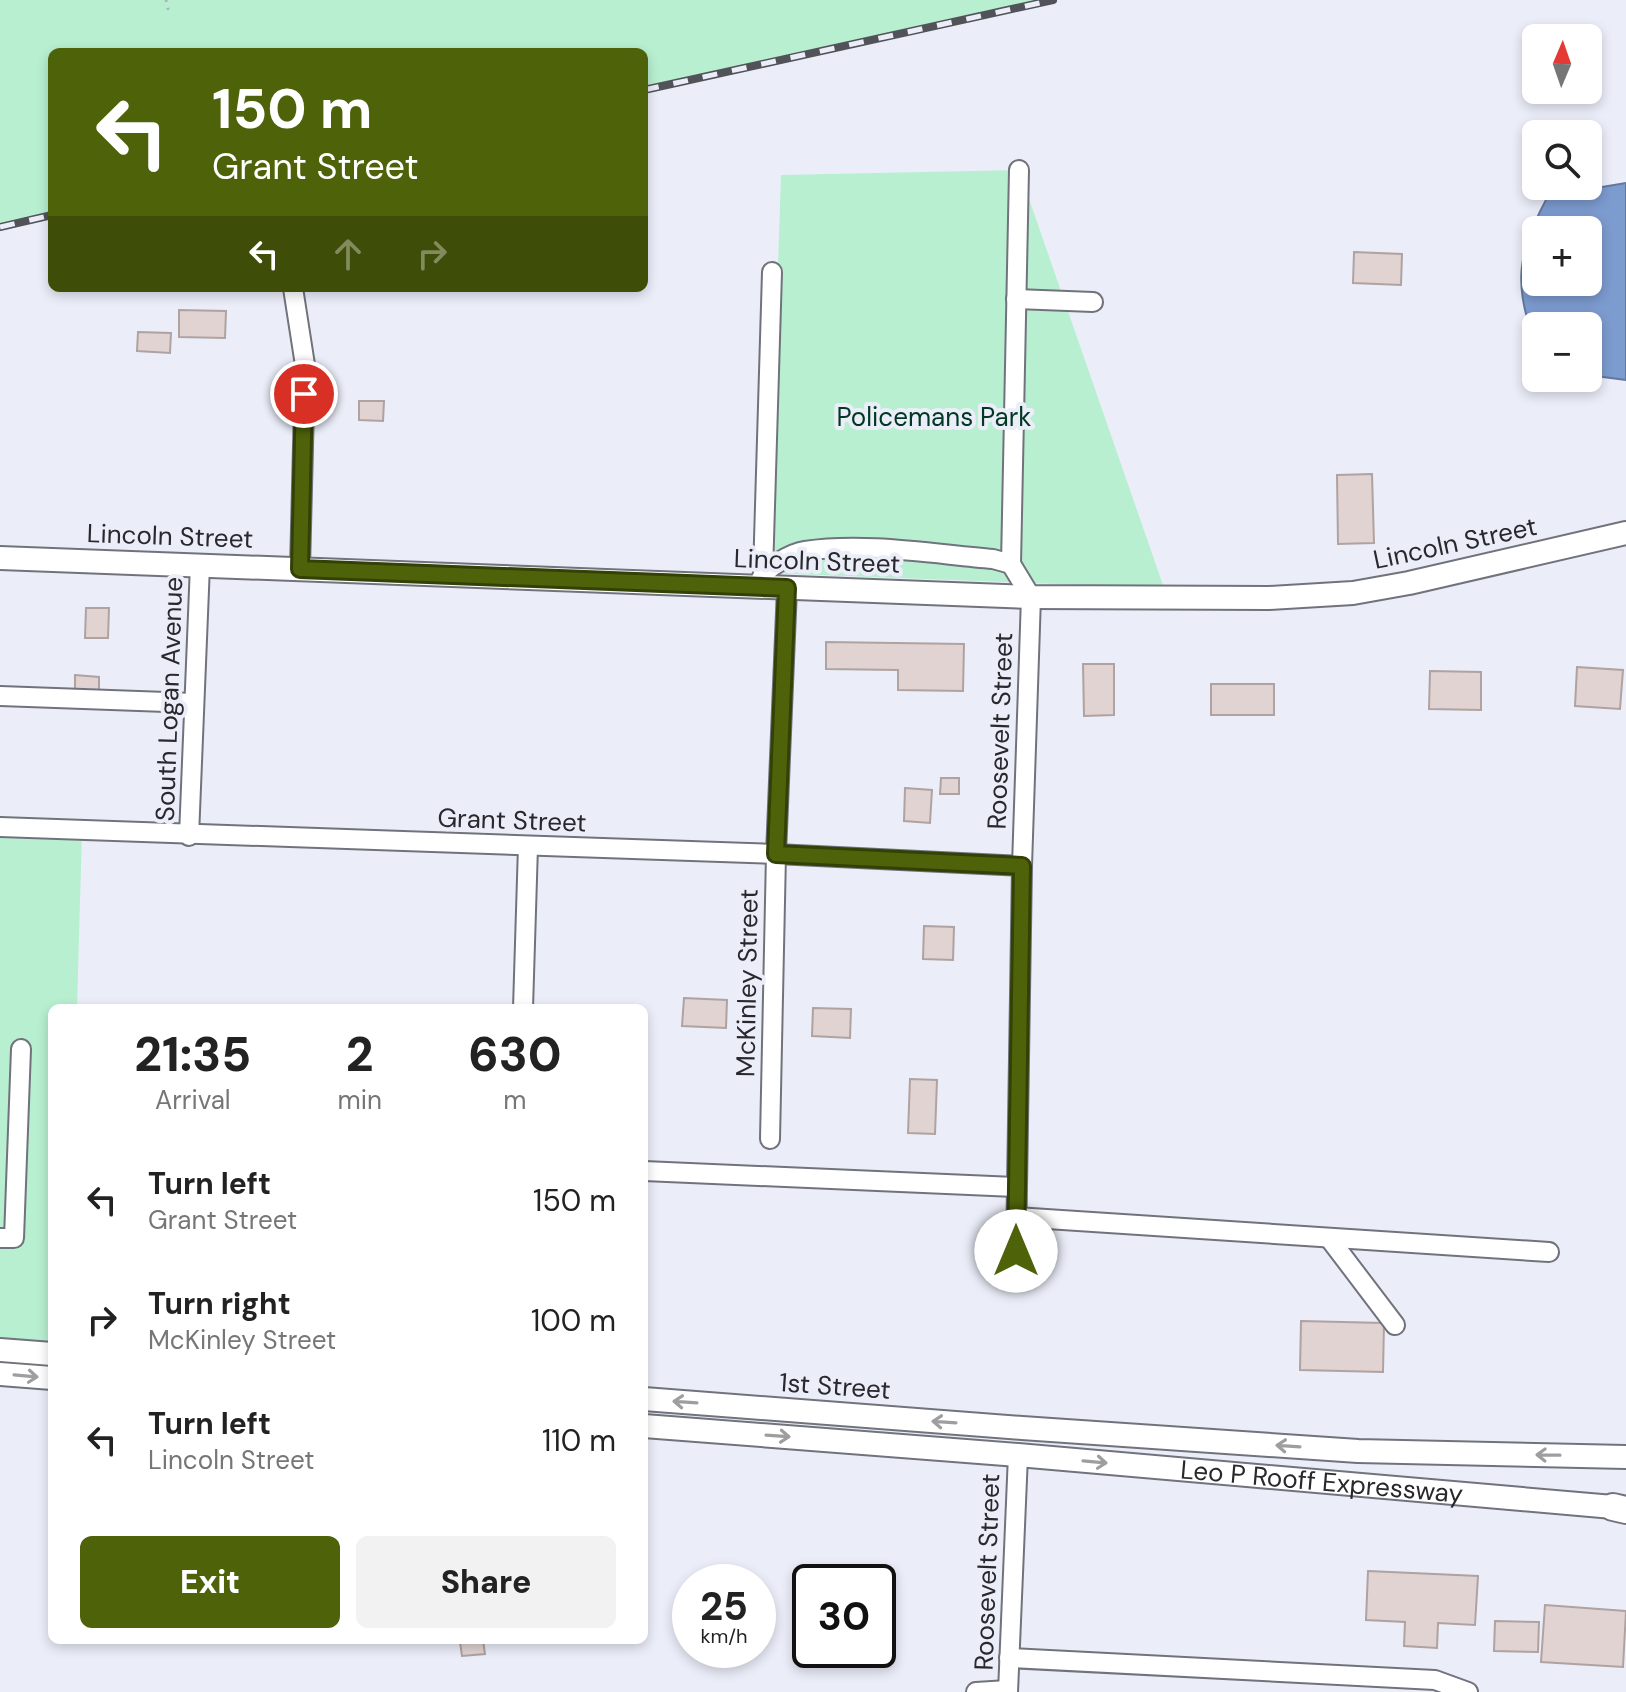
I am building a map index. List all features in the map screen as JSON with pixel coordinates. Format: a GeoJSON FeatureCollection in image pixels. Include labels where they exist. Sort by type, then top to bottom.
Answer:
{"type":"FeatureCollection","features":[{"type":"Feature","properties":{"kind":"main road","name":"Lincoln Street"},"geometry":{"type":"LineString","coordinates":[[0,558],[760,580],[787,588],[1031,597],[1269,598],[1353,593],[1409,583],[1626,533]]}},
{"type":"Feature","properties":{"kind":"main road"},"geometry":{"type":"LineString","coordinates":[[0,1350],[48,1354]]}},
{"type":"Feature","properties":{"kind":"main road"},"geometry":{"type":"LineString","coordinates":[[0,1374],[48,1378]]}},
{"type":"Feature","properties":{"kind":"main road","name":"1st Street"},"geometry":{"type":"LineString","coordinates":[[648,1399],[1022,1428]]}},
{"type":"Feature","properties":{"kind":"main road","name":"1st Street"},"geometry":{"type":"LineString","coordinates":[[648,1426],[1018,1455]]}},
{"type":"Feature","properties":{"kind":"main road","name":"Leo P Rooff Expressway"},"geometry":{"type":"LineString","coordinates":[[1022,1428],[1358,1451],[1626,1457]]}},
{"type":"Feature","properties":{"kind":"main road","name":"Leo P Rooff Expressway"},"geometry":{"type":"LineString","coordinates":[[1018,1455],[1622,1508]]}},
{"type":"Feature","properties":{"kind":"street"},"geometry":{"type":"LineString","coordinates":[[1019,170],[1011,564],[1031,597]]}},
{"type":"Feature","properties":{"kind":"street"},"geometry":{"type":"LineString","coordinates":[[760,580],[772,272]]}},
{"type":"Feature","properties":{"kind":"street"},"geometry":{"type":"LineString","coordinates":[[294,292],[305,365],[300,569]]}},
{"type":"Feature","properties":{"kind":"street"},"geometry":{"type":"LineString","coordinates":[[1016,299],[1093,302]]}},
{"type":"Feature","properties":{"kind":"street"},"geometry":{"type":"LineString","coordinates":[[760,580],[802,551],[853,548],[993,559],[1011,564]]}},
{"type":"Feature","properties":{"kind":"street","name":"South Logan Avenue"},"geometry":{"type":"LineString","coordinates":[[189,836],[200,565]]}},
{"type":"Feature","properties":{"kind":"street","name":"McKinley Street"},"geometry":{"type":"LineString","coordinates":[[770,1139],[776,854],[787,588]]}},
{"type":"Feature","properties":{"kind":"street","name":"Roosevelt Street"},"geometry":{"type":"LineString","coordinates":[[1016,1251],[1022,866],[1031,597]]}},
{"type":"Feature","properties":{"kind":"street"},"geometry":{"type":"LineString","coordinates":[[0,696],[194,703]]}},
{"type":"Feature","properties":{"kind":"street","name":"Grant Street"},"geometry":{"type":"LineString","coordinates":[[0,827],[189,836],[776,854],[1022,866]]}},
{"type":"Feature","properties":{"kind":"street"},"geometry":{"type":"LineString","coordinates":[[523,1004],[528,846]]}},
{"type":"Feature","properties":{"kind":"street"},"geometry":{"type":"LineString","coordinates":[[0,1238],[14,1238],[21,1049]]}},
{"type":"Feature","properties":{"kind":"street"},"geometry":{"type":"LineString","coordinates":[[648,1171],[1015,1187]]}},
{"type":"Feature","properties":{"kind":"street"},"geometry":{"type":"LineString","coordinates":[[1016,1217],[1549,1252]]}},
{"type":"Feature","properties":{"kind":"street"},"geometry":{"type":"LineString","coordinates":[[1329,1238],[1395,1325]]}},
{"type":"Feature","properties":{"kind":"street","name":"Roosevelt Street"},"geometry":{"type":"LineString","coordinates":[[1008,1691],[1018,1455]]}},
{"type":"Feature","properties":{"kind":"street"},"geometry":{"type":"LineString","coordinates":[[1009,1658],[1435,1680],[1468,1692]]}},
{"type":"Feature","properties":{"kind":"street"},"geometry":{"type":"LineString","coordinates":[[976,1692],[1008,1691]]}},
{"type":"Feature","properties":{"kind":"path"},"geometry":{"type":"LineString","coordinates":[[166,0],[169,13]]}},
{"type":"Feature","properties":{"kind":"green space"},"geometry":{"type":"Polygon","coordinates":[[[0,0],[1057,0],[648,88],[648,48],[48,48],[48,218],[0,228],[0,0]]]}},
{"type":"Feature","properties":{"kind":"green space","name":"Policemans Park"},"geometry":{"type":"Polygon","coordinates":[[[1019,170],[1164,588],[768,573],[781,175],[1019,170]]]}},
{"type":"Feature","properties":{"kind":"green space"},"geometry":{"type":"Polygon","coordinates":[[[0,828],[82,831],[77,1004],[48,1004],[48,1354],[0,1349],[0,828]]]}},
{"type":"Feature","properties":{"kind":"water"},"geometry":{"type":"Polygon","coordinates":[[[1626,183],[1626,380],[1602,377],[1602,312],[1526,312],[1523,296],[1602,296],[1602,216],[1538,216],[1546,200],[1602,200],[1602,187],[1626,183]]]}},
{"type":"Feature","properties":{"kind":"building"},"geometry":{"type":"Polygon","coordinates":[[[1354,252],[1402,254],[1401,285],[1353,283],[1354,252]]]}},
{"type":"Feature","properties":{"kind":"building"},"geometry":{"type":"Polygon","coordinates":[[[179,310],[226,311],[225,338],[179,337],[179,310]]]}},
{"type":"Feature","properties":{"kind":"building"},"geometry":{"type":"Polygon","coordinates":[[[138,332],[171,333],[170,353],[137,351],[138,332]]]}},
{"type":"Feature","properties":{"kind":"building"},"geometry":{"type":"Polygon","coordinates":[[[359,401],[384,401],[383,421],[359,420],[359,401]]]}},
{"type":"Feature","properties":{"kind":"building"},"geometry":{"type":"Polygon","coordinates":[[[1372,474],[1374,543],[1338,544],[1337,475],[1372,474]]]}},
{"type":"Feature","properties":{"kind":"building"},"geometry":{"type":"Polygon","coordinates":[[[86,608],[109,608],[108,638],[85,638],[86,608]]]}},
{"type":"Feature","properties":{"kind":"building"},"geometry":{"type":"Polygon","coordinates":[[[826,642],[964,644],[963,691],[898,690],[898,670],[826,669],[826,642]]]}},
{"type":"Feature","properties":{"kind":"building"},"geometry":{"type":"Polygon","coordinates":[[[1083,664],[1114,664],[1114,715],[1084,716],[1083,664]]]}},
{"type":"Feature","properties":{"kind":"building"},"geometry":{"type":"Polygon","coordinates":[[[1577,667],[1623,670],[1620,709],[1575,706],[1577,667]]]}},
{"type":"Feature","properties":{"kind":"building"},"geometry":{"type":"Polygon","coordinates":[[[1430,671],[1481,672],[1481,710],[1429,709],[1430,671]]]}},
{"type":"Feature","properties":{"kind":"building"},"geometry":{"type":"Polygon","coordinates":[[[75,675],[99,677],[99,695],[75,693],[75,675]]]}},
{"type":"Feature","properties":{"kind":"building"},"geometry":{"type":"Polygon","coordinates":[[[1211,684],[1274,684],[1274,715],[1211,715],[1211,684]]]}},
{"type":"Feature","properties":{"kind":"building"},"geometry":{"type":"Polygon","coordinates":[[[941,778],[959,778],[959,794],[940,794],[941,778]]]}},
{"type":"Feature","properties":{"kind":"building"},"geometry":{"type":"Polygon","coordinates":[[[905,788],[932,790],[930,823],[904,821],[905,788]]]}},
{"type":"Feature","properties":{"kind":"building"},"geometry":{"type":"Polygon","coordinates":[[[924,926],[954,927],[953,960],[923,959],[924,926]]]}},
{"type":"Feature","properties":{"kind":"building"},"geometry":{"type":"Polygon","coordinates":[[[684,998],[727,1000],[726,1028],[682,1026],[684,998]]]}},
{"type":"Feature","properties":{"kind":"building"},"geometry":{"type":"Polygon","coordinates":[[[813,1008],[851,1009],[850,1038],[812,1036],[813,1008]]]}},
{"type":"Feature","properties":{"kind":"building"},"geometry":{"type":"Polygon","coordinates":[[[910,1079],[937,1080],[935,1134],[908,1133],[910,1079]]]}},
{"type":"Feature","properties":{"kind":"building"},"geometry":{"type":"Polygon","coordinates":[[[1301,1321],[1384,1323],[1383,1372],[1300,1370],[1301,1321]]]}},
{"type":"Feature","properties":{"kind":"building"},"geometry":{"type":"Polygon","coordinates":[[[1368,1571],[1478,1576],[1475,1625],[1438,1623],[1437,1648],[1404,1646],[1405,1622],[1366,1620],[1368,1571]]]}},
{"type":"Feature","properties":{"kind":"building"},"geometry":{"type":"Polygon","coordinates":[[[1545,1605],[1626,1611],[1623,1667],[1541,1662],[1545,1605]]]}},
{"type":"Feature","properties":{"kind":"building"},"geometry":{"type":"Polygon","coordinates":[[[1495,1621],[1539,1622],[1538,1652],[1494,1651],[1495,1621]]]}},
{"type":"Feature","properties":{"kind":"building"},"geometry":{"type":"Polygon","coordinates":[[[460,1644],[484,1644],[485,1654],[462,1656],[460,1644]]]}},
{"type":"Feature","properties":{"kind":"railway"},"geometry":{"type":"LineString","coordinates":[[648,89],[1053,0]]}},
{"type":"Feature","properties":{"kind":"railway"},"geometry":{"type":"LineString","coordinates":[[0,227],[48,216]]}},
{"type":"Feature","properties":{"kind":"route"},"geometry":{"type":"LineString","coordinates":[[304,394],[300,569],[787,588],[776,854],[1022,866],[1016,1251]]}}]}
